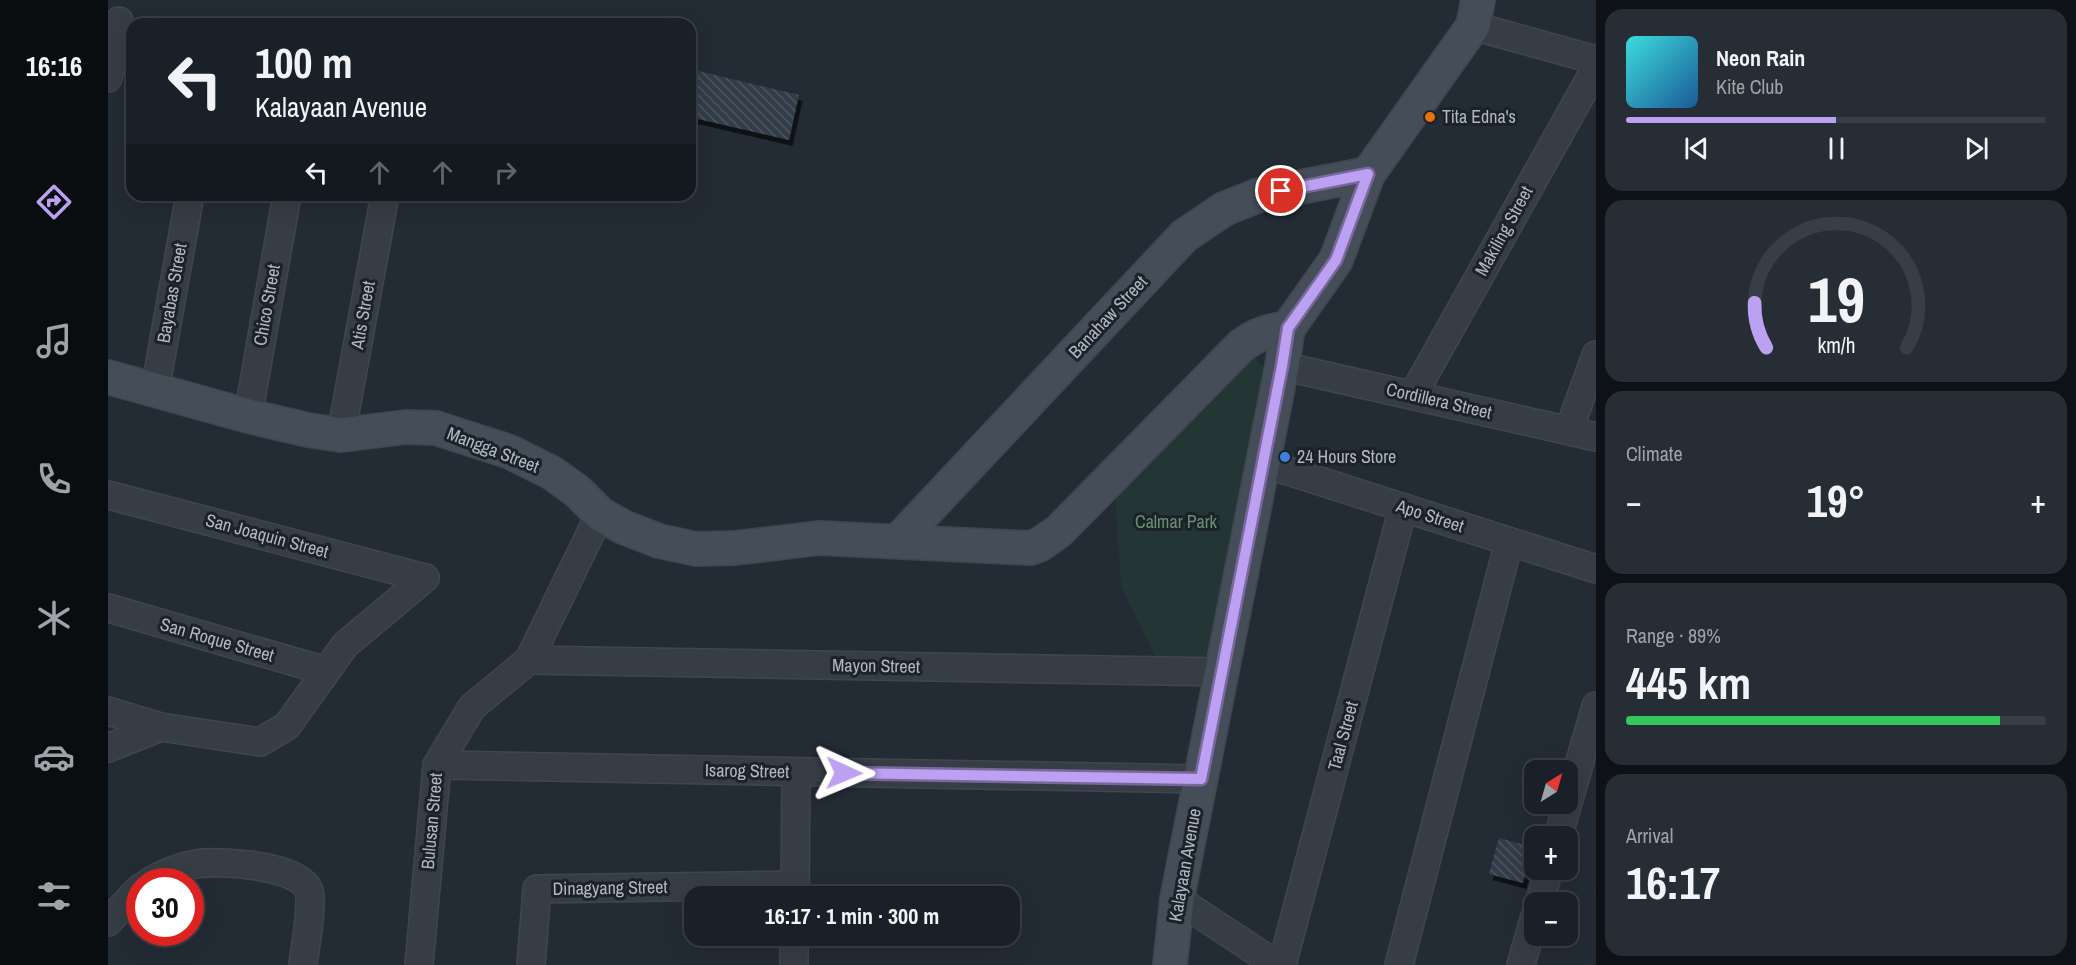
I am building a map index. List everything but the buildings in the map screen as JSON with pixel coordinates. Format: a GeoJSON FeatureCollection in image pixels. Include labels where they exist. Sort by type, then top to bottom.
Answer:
{"type":"FeatureCollection","features":[{"type":"Feature","properties":{"kind":"street"},"geometry":{"type":"LineString","coordinates":[[1475,13],[1596,60]]}},
{"type":"Feature","properties":{"kind":"street","name":"Kalayaan Avenue"},"geometry":{"type":"LineString","coordinates":[[1170,965],[1177,898],[1288,328],[1336,260],[1368,174],[1475,13]]}},
{"type":"Feature","properties":{"kind":"street"},"geometry":{"type":"LineString","coordinates":[[108,78],[120,21]]}},
{"type":"Feature","properties":{"kind":"street","name":"Makiling Street"},"geometry":{"type":"LineString","coordinates":[[1413,395],[1596,68]]}},
{"type":"Feature","properties":{"kind":"street","name":"Banahaw Street"},"geometry":{"type":"LineString","coordinates":[[898,541],[1184,236],[1224,209],[1259,195],[1368,174]]}},
{"type":"Feature","properties":{"kind":"street","name":"Bayabas Street"},"geometry":{"type":"LineString","coordinates":[[154,390],[189,201]]}},
{"type":"Feature","properties":{"kind":"street","name":"Chico Street"},"geometry":{"type":"LineString","coordinates":[[248,416],[286,201]]}},
{"type":"Feature","properties":{"kind":"street","name":"Atis Street"},"geometry":{"type":"LineString","coordinates":[[341,435],[384,201]]}},
{"type":"Feature","properties":{"kind":"street","name":"Mangga Street"},"geometry":{"type":"LineString","coordinates":[[108,376],[248,416],[308,430],[341,435],[406,427],[436,428],[510,452],[552,472],[577,491],[600,514],[623,527],[658,541],[696,549],[735,548],[819,538],[1016,548],[1039,545],[1059,531],[1241,346],[1253,337],[1268,331],[1288,328]]}},
{"type":"Feature","properties":{"kind":"street"},"geometry":{"type":"LineString","coordinates":[[1569,430],[1596,355]]}},
{"type":"Feature","properties":{"kind":"street","name":"Cordillera Street"},"geometry":{"type":"LineString","coordinates":[[1282,366],[1596,437]]}},
{"type":"Feature","properties":{"kind":"street","name":"Apo Street"},"geometry":{"type":"LineString","coordinates":[[1263,463],[1596,569]]}},
{"type":"Feature","properties":{"kind":"street","name":"San Joaquin Street"},"geometry":{"type":"LineString","coordinates":[[108,495],[425,578],[345,645],[326,671]]}},
{"type":"Feature","properties":{"kind":"street","name":"Taal Street"},"geometry":{"type":"LineString","coordinates":[[1282,965],[1403,508]]}},
{"type":"Feature","properties":{"kind":"street","name":"Bulusan Street"},"geometry":{"type":"LineString","coordinates":[[419,965],[437,765],[472,707],[529,660],[600,514]]}},
{"type":"Feature","properties":{"kind":"street"},"geometry":{"type":"LineString","coordinates":[[1399,965],[1509,542]]}},
{"type":"Feature","properties":{"kind":"street","name":"San Roque Street"},"geometry":{"type":"LineString","coordinates":[[108,608],[326,671]]}},
{"type":"Feature","properties":{"kind":"street","name":"Mayon Street"},"geometry":{"type":"LineString","coordinates":[[529,660],[1222,672]]}},
{"type":"Feature","properties":{"kind":"street"},"geometry":{"type":"LineString","coordinates":[[108,711],[161,727],[260,742],[287,726],[326,671]]}},
{"type":"Feature","properties":{"kind":"street"},"geometry":{"type":"LineString","coordinates":[[1561,826],[1596,706]]}},
{"type":"Feature","properties":{"kind":"street"},"geometry":{"type":"LineString","coordinates":[[108,748],[161,727]]}},
{"type":"Feature","properties":{"kind":"street","name":"Isarog Street"},"geometry":{"type":"LineString","coordinates":[[437,765],[1201,779]]}},
{"type":"Feature","properties":{"kind":"street"},"geometry":{"type":"LineString","coordinates":[[795,886],[796,772]]}},
{"type":"Feature","properties":{"kind":"street"},"geometry":{"type":"LineString","coordinates":[[177,868],[198,863],[252,865],[300,878],[308,890],[309,905],[303,965]]}},
{"type":"Feature","properties":{"kind":"street","name":"Dinagyang Street"},"geometry":{"type":"LineString","coordinates":[[531,965],[537,889],[684,890]]}},
{"type":"Feature","properties":{"kind":"street"},"geometry":{"type":"LineString","coordinates":[[1177,898],[1277,965]]}},
{"type":"Feature","properties":{"kind":"street"},"geometry":{"type":"LineString","coordinates":[[108,922],[126,903]]}},
{"type":"Feature","properties":{"kind":"street"},"geometry":{"type":"LineString","coordinates":[[794,946],[794,965]]}},
{"type":"Feature","properties":{"kind":"street"},"geometry":{"type":"LineString","coordinates":[[1521,965],[1526,946]]}},
{"type":"Feature","properties":{"kind":"green space","name":"Calmar Park"},"geometry":{"type":"Polygon","coordinates":[[[1255,357],[1266,372],[1210,659],[1156,659],[1121,586],[1115,497],[1255,357]]]}},
{"type":"Feature","properties":{"kind":"place","name":"Tita Edna's"},"geometry":{"type":"Point","coordinates":[1430,117]}},
{"type":"Feature","properties":{"kind":"place","name":"24 Hours Store"},"geometry":{"type":"Point","coordinates":[1285,457]}},
{"type":"Feature","properties":{"kind":"route"},"geometry":{"type":"LineString","coordinates":[[844,773],[1201,779],[1288,328],[1336,260],[1368,174],[1281,191]]}}]}
